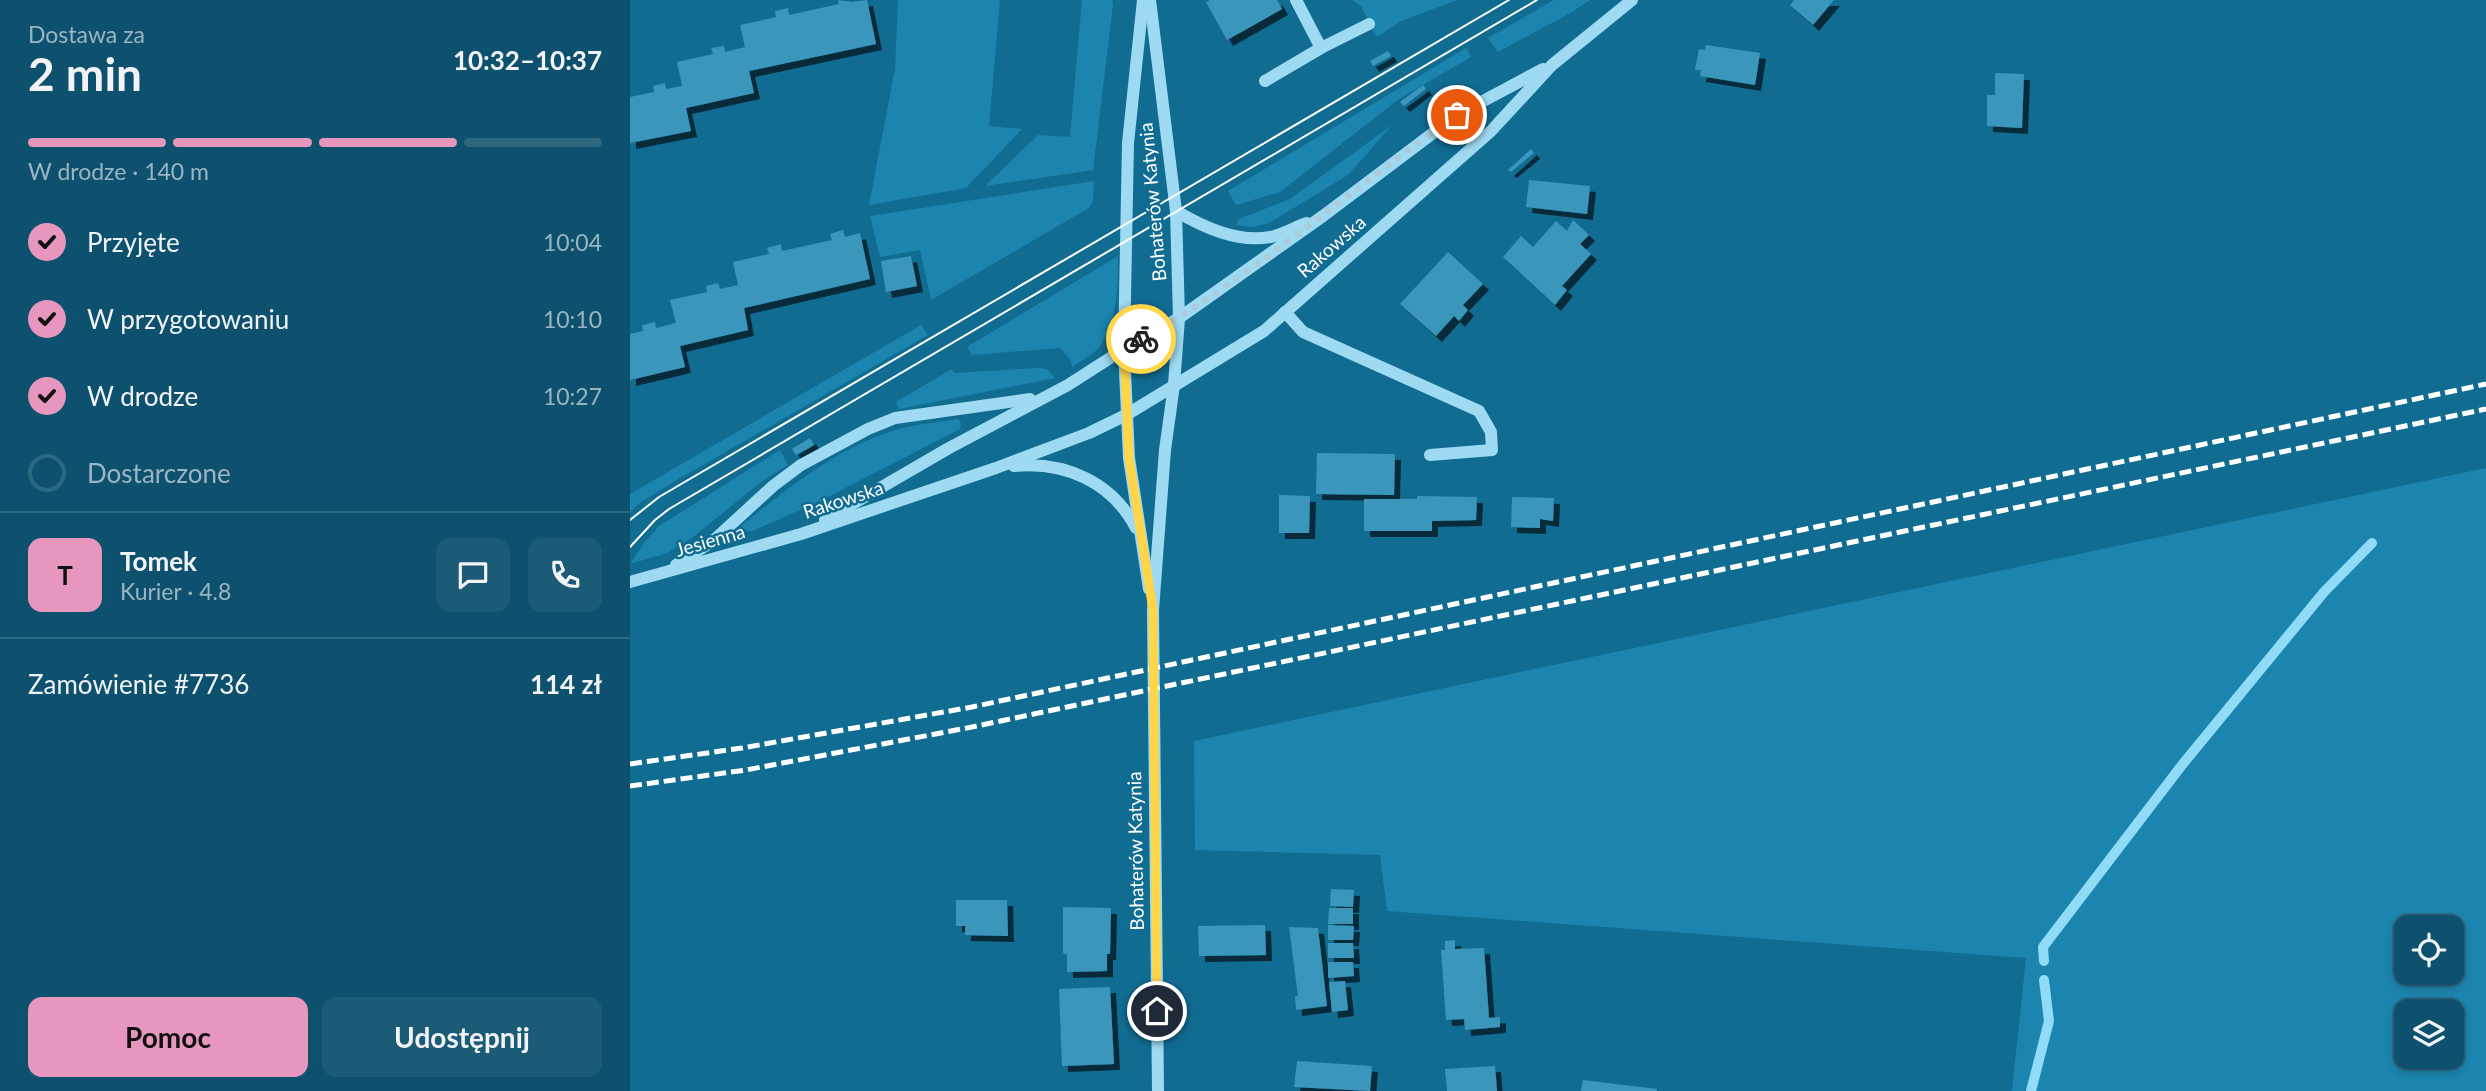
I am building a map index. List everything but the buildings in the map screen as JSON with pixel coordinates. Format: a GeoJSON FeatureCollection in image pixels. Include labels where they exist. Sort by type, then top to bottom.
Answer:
{"type":"FeatureCollection","features":[{"type":"Feature","properties":{"kind":"street","name":"Bohaterów Katynia"},"geometry":{"type":"LineString","coordinates":[[1143,0],[1128,142],[1124,349],[1129,458],[1153,610]]}},
{"type":"Feature","properties":{"kind":"street","name":"Bohaterów Katynia"},"geometry":{"type":"LineString","coordinates":[[1150,0],[1176,211],[1179,318],[1165,450],[1153,610],[1158,1091]]}},
{"type":"Feature","properties":{"kind":"street"},"geometry":{"type":"LineString","coordinates":[[1296,0],[1321,48]]}},
{"type":"Feature","properties":{"kind":"street","name":"Rakowska"},"geometry":{"type":"LineString","coordinates":[[801,534],[996,468],[1089,433],[1126,415],[1264,331],[1490,131],[1552,65],[1632,0]]}},
{"type":"Feature","properties":{"kind":"street"},"geometry":{"type":"LineString","coordinates":[[1265,82],[1321,48],[1369,24]]}},
{"type":"Feature","properties":{"kind":"street","name":"Rakowska"},"geometry":{"type":"LineString","coordinates":[[801,534],[948,448],[1068,385],[1179,318],[1323,216],[1457,115],[1552,65]]}},
{"type":"Feature","properties":{"kind":"street"},"geometry":{"type":"LineString","coordinates":[[1176,211],[1220,233],[1242,237],[1270,237],[1323,216]]}},
{"type":"Feature","properties":{"kind":"street"},"geometry":{"type":"LineString","coordinates":[[1285,312],[1303,332],[1479,411],[1491,432],[1492,450],[1430,455]]}},
{"type":"Feature","properties":{"kind":"street"},"geometry":{"type":"LineString","coordinates":[[657,575],[713,541],[773,486],[801,465],[868,429],[895,418],[933,411],[1012,403],[1044,396]]}},
{"type":"Feature","properties":{"kind":"street"},"geometry":{"type":"LineString","coordinates":[[996,468],[1031,465],[1067,469],[1093,480],[1118,500],[1129,513],[1140,536]]}},
{"type":"Feature","properties":{"kind":"street","name":"Jesienna"},"geometry":{"type":"LineString","coordinates":[[630,582],[801,534]]}},
{"type":"Feature","properties":{"kind":"shaded area"},"geometry":{"type":"Polygon","coordinates":[[[898,0],[1000,0],[989,126],[1022,129],[966,188],[869,205],[895,69],[898,0]]]}},
{"type":"Feature","properties":{"kind":"shaded area"},"geometry":{"type":"Polygon","coordinates":[[[1082,0],[1112,0],[1113,5],[1093,170],[985,186],[1038,135],[1070,137],[1082,0]]]}},
{"type":"Feature","properties":{"kind":"shaded area"},"geometry":{"type":"Polygon","coordinates":[[[1353,0],[1457,0],[1401,21],[1377,37],[1361,6],[1353,0]]]}},
{"type":"Feature","properties":{"kind":"shaded area"},"geometry":{"type":"Polygon","coordinates":[[[1554,0],[1590,0],[1498,52],[1488,38],[1554,0]]]}},
{"type":"Feature","properties":{"kind":"shaded area"},"geometry":{"type":"Polygon","coordinates":[[[1466,48],[1471,57],[1399,99],[1280,192],[1236,205],[1228,191],[1466,48]]]}},
{"type":"Feature","properties":{"kind":"shaded area"},"geometry":{"type":"Polygon","coordinates":[[[1392,125],[1348,175],[1269,223],[1252,227],[1236,225],[1239,219],[1290,199],[1392,125]]]}},
{"type":"Feature","properties":{"kind":"shaded area"},"geometry":{"type":"Polygon","coordinates":[[[1094,181],[1093,201],[1089,208],[931,300],[920,250],[880,257],[870,216],[1094,181]]]}},
{"type":"Feature","properties":{"kind":"shaded area"},"geometry":{"type":"Polygon","coordinates":[[[1118,256],[1116,301],[1111,323],[1107,334],[1092,354],[1072,367],[1071,360],[1060,348],[972,355],[967,347],[1118,256]]]}},
{"type":"Feature","properties":{"kind":"shaded area"},"geometry":{"type":"Polygon","coordinates":[[[921,325],[928,335],[677,480],[638,504],[630,512],[630,494],[921,325]]]}},
{"type":"Feature","properties":{"kind":"shaded area"},"geometry":{"type":"Polygon","coordinates":[[[952,369],[955,373],[1047,369],[1055,378],[899,409],[896,402],[952,369]]]}},
{"type":"Feature","properties":{"kind":"shaded area"},"geometry":{"type":"Polygon","coordinates":[[[958,419],[961,423],[960,429],[814,504],[750,532],[742,529],[742,525],[797,482],[856,446],[899,429],[958,419]]]}},
{"type":"Feature","properties":{"kind":"shaded area"},"geometry":{"type":"Polygon","coordinates":[[[780,450],[788,465],[761,482],[693,537],[667,553],[630,564],[659,526],[780,450]]]}},
{"type":"Feature","properties":{"kind":"shaded area"},"geometry":{"type":"Polygon","coordinates":[[[2486,468],[2486,1091],[2012,1091],[2026,958],[1387,911],[1380,855],[1195,850],[1194,741],[2486,468]]]}},
{"type":"Feature","properties":{"kind":"waterway"},"geometry":{"type":"LineString","coordinates":[[2044,961],[2043,947],[2182,765],[2324,592],[2372,543]]}},
{"type":"Feature","properties":{"kind":"waterway"},"geometry":{"type":"LineString","coordinates":[[2031,1091],[2049,1021],[2044,980]]}},
{"type":"Feature","properties":{"kind":"tram line"},"geometry":{"type":"LineString","coordinates":[[630,520],[659,497],[1509,0]]}},
{"type":"Feature","properties":{"kind":"tram line"},"geometry":{"type":"LineString","coordinates":[[630,547],[669,509],[1537,0]]}},
{"type":"Feature","properties":{"kind":"railway"},"geometry":{"type":"LineString","coordinates":[[630,764],[742,748],[972,707],[2486,384]]}},
{"type":"Feature","properties":{"kind":"railway"},"geometry":{"type":"LineString","coordinates":[[630,786],[746,770],[972,727],[2486,409]]}},
{"type":"Feature","properties":{"kind":"way so far"},"geometry":{"type":"LineString","coordinates":[[1141,339],[1179,318],[1229,284],[1457,115]]}},
{"type":"Feature","properties":{"kind":"route"},"geometry":{"type":"LineString","coordinates":[[1141,339],[1124,349],[1129,458],[1153,610],[1157,1011]]}}]}
